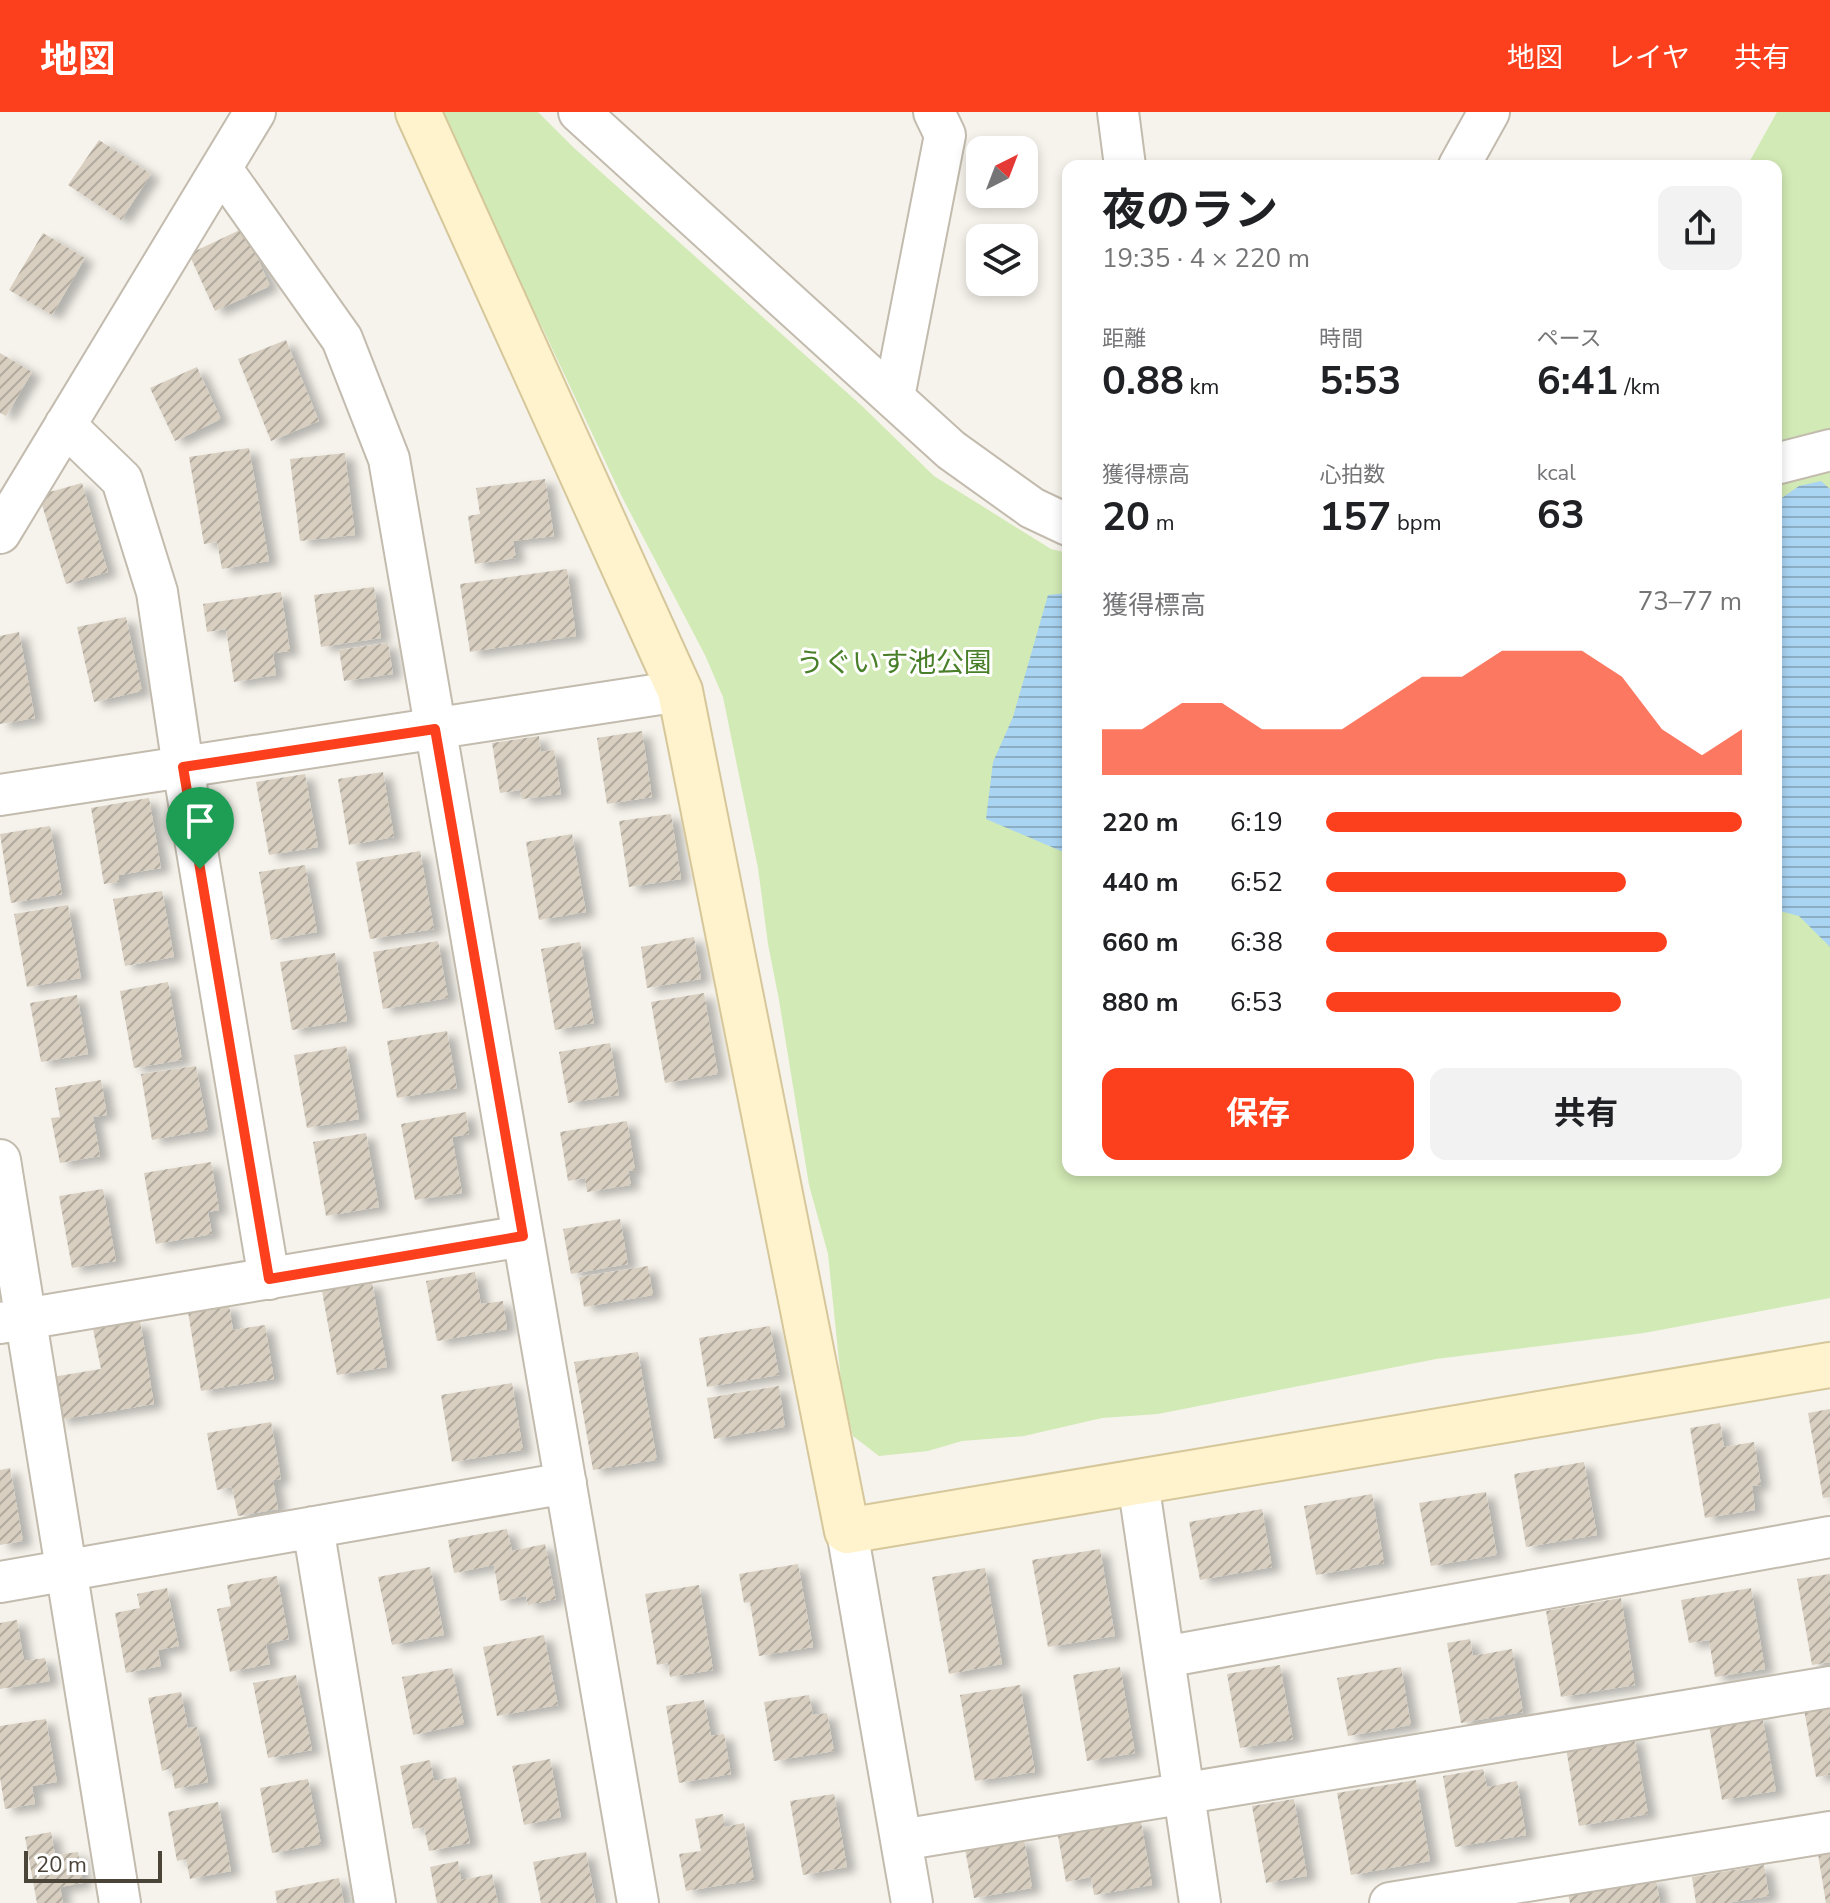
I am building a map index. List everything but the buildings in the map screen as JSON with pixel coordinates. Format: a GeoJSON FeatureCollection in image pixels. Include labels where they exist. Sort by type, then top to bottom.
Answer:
{"type":"FeatureCollection","features":[{"type":"Feature","properties":{"kind":"street"},"geometry":{"type":"LineString","coordinates":[[0,533],[255,112]]}},
{"type":"Feature","properties":{"kind":"street"},"geometry":{"type":"LineString","coordinates":[[418,112],[680,691],[847,1531],[912,1903]]}},
{"type":"Feature","properties":{"kind":"street"},"geometry":{"type":"LineString","coordinates":[[579,112],[951,450],[1032,508],[1062,522]]}},
{"type":"Feature","properties":{"kind":"street"},"geometry":{"type":"LineString","coordinates":[[894,397],[945,135],[934,112]]}},
{"type":"Feature","properties":{"kind":"street"},"geometry":{"type":"LineString","coordinates":[[1118,112],[1124,160]]}},
{"type":"Feature","properties":{"kind":"street"},"geometry":{"type":"LineString","coordinates":[[1462,160],[1489,112]]}},
{"type":"Feature","properties":{"kind":"street"},"geometry":{"type":"LineString","coordinates":[[221,168],[342,339],[389,459],[638,1903]]}},
{"type":"Feature","properties":{"kind":"street"},"geometry":{"type":"LineString","coordinates":[[65,425],[122,480],[157,592],[183,767],[269,1279]]}},
{"type":"Feature","properties":{"kind":"street"},"geometry":{"type":"LineString","coordinates":[[1782,462],[1830,450]]}},
{"type":"Feature","properties":{"kind":"street"},"geometry":{"type":"LineString","coordinates":[[0,795],[680,691]]}},
{"type":"Feature","properties":{"kind":"street"},"geometry":{"type":"LineString","coordinates":[[0,1160],[13,1321],[66,1570],[120,1903]]}},
{"type":"Feature","properties":{"kind":"street"},"geometry":{"type":"LineString","coordinates":[[13,1321],[523,1236]]}},
{"type":"Feature","properties":{"kind":"street"},"geometry":{"type":"LineString","coordinates":[[847,1531],[1830,1365]]}},
{"type":"Feature","properties":{"kind":"street"},"geometry":{"type":"LineString","coordinates":[[1138,1482],[1200,1903]]}},
{"type":"Feature","properties":{"kind":"street"},"geometry":{"type":"LineString","coordinates":[[0,1582],[566,1483]]}},
{"type":"Feature","properties":{"kind":"street"},"geometry":{"type":"LineString","coordinates":[[313,1527],[375,1903]]}},
{"type":"Feature","properties":{"kind":"street"},"geometry":{"type":"LineString","coordinates":[[1164,1657],[1830,1537]]}},
{"type":"Feature","properties":{"kind":"street"},"geometry":{"type":"LineString","coordinates":[[901,1840],[1830,1687]]}},
{"type":"Feature","properties":{"kind":"street"},"geometry":{"type":"LineString","coordinates":[[1390,1903],[1830,1832]]}},
{"type":"Feature","properties":{"kind":"green space","name":"うぐいす池公園"},"geometry":{"type":"Polygon","coordinates":[[[439,112],[538,112],[862,406],[934,476],[1051,549],[1062,552],[1062,1176],[1782,1176],[1782,160],[1750,160],[1777,112],[1830,112],[1830,1298],[1644,1333],[1436,1359],[1158,1414],[1102,1418],[1024,1436],[962,1441],[928,1451],[879,1456],[853,1436],[842,1390],[828,1254],[809,1185],[758,868],[723,697],[705,655],[622,497],[543,329],[494,235],[439,112]]]}},
{"type":"Feature","properties":{"kind":"water"},"geometry":{"type":"Polygon","coordinates":[[[1821,481],[1830,489],[1830,947],[1799,916],[1782,912],[1782,498],[1799,486],[1821,481]]]}},
{"type":"Feature","properties":{"kind":"water"},"geometry":{"type":"Polygon","coordinates":[[[1062,594],[1062,851],[986,819],[993,762],[1013,717],[1048,595],[1062,594]]]}},
{"type":"Feature","properties":{"kind":"route"},"geometry":{"type":"LineString","coordinates":[[435,729],[523,1236],[269,1279],[200,869],[183,767],[435,729]]}}]}
